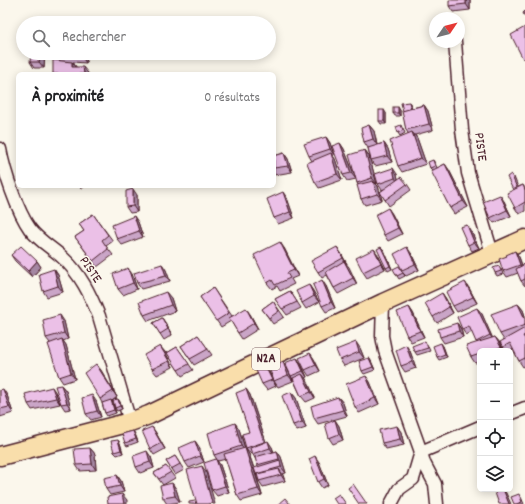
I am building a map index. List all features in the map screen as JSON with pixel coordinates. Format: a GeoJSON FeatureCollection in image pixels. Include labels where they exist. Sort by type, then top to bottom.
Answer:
{"type":"FeatureCollection","features":[{"type":"Feature","properties":{"kind":"highway","name":"N2A"},"geometry":{"type":"LineString","coordinates":[[0,456],[130,422],[156,412],[383,303],[525,239]]}},
{"type":"Feature","properties":{"kind":"street","name":"PISTE"},"geometry":{"type":"LineString","coordinates":[[455,48],[462,130],[468,173],[492,254]]}},
{"type":"Feature","properties":{"kind":"street","name":"PISTE"},"geometry":{"type":"LineString","coordinates":[[0,149],[6,173],[24,218],[31,230],[62,257],[79,275],[94,302],[130,422]]}},
{"type":"Feature","properties":{"kind":"street"},"geometry":{"type":"LineString","coordinates":[[383,303],[382,336],[385,351],[424,463],[436,484],[437,504]]}},
{"type":"Feature","properties":{"kind":"street"},"geometry":{"type":"LineString","coordinates":[[513,413],[525,408]]}},
{"type":"Feature","properties":{"kind":"street"},"geometry":{"type":"LineString","coordinates":[[421,452],[477,428]]}},
{"type":"Feature","properties":{"kind":"street"},"geometry":{"type":"LineString","coordinates":[[391,504],[399,490],[413,479],[421,452]]}},
{"type":"Feature","properties":{"kind":"building"},"geometry":{"type":"Polygon","coordinates":[[[449,0],[466,0],[466,4],[449,6],[449,0]]]}},
{"type":"Feature","properties":{"kind":"building"},"geometry":{"type":"Polygon","coordinates":[[[525,27],[525,58],[523,59],[511,35],[525,27]]]}},
{"type":"Feature","properties":{"kind":"building"},"geometry":{"type":"Polygon","coordinates":[[[30,60],[39,60],[39,62],[30,62],[30,60]]]}},
{"type":"Feature","properties":{"kind":"building"},"geometry":{"type":"Polygon","coordinates":[[[53,60],[72,62],[72,67],[83,67],[84,72],[53,72],[53,60]]]}},
{"type":"Feature","properties":{"kind":"building"},"geometry":{"type":"Polygon","coordinates":[[[409,102],[411,109],[403,111],[401,103],[409,102]]]}},
{"type":"Feature","properties":{"kind":"building"},"geometry":{"type":"Polygon","coordinates":[[[424,105],[429,124],[406,130],[402,111],[424,105]]]}},
{"type":"Feature","properties":{"kind":"building"},"geometry":{"type":"Polygon","coordinates":[[[393,107],[398,107],[398,113],[393,113],[393,107]]]}},
{"type":"Feature","properties":{"kind":"building"},"geometry":{"type":"Polygon","coordinates":[[[379,110],[384,110],[384,121],[379,121],[379,110]]]}},
{"type":"Feature","properties":{"kind":"building"},"geometry":{"type":"Polygon","coordinates":[[[369,125],[373,139],[364,142],[361,128],[369,125]]]}},
{"type":"Feature","properties":{"kind":"building"},"geometry":{"type":"Polygon","coordinates":[[[401,125],[403,130],[398,133],[396,127],[401,125]]]}},
{"type":"Feature","properties":{"kind":"building"},"geometry":{"type":"Polygon","coordinates":[[[412,132],[421,158],[398,166],[390,141],[412,132]]]}},
{"type":"Feature","properties":{"kind":"building"},"geometry":{"type":"Polygon","coordinates":[[[326,137],[330,149],[309,156],[304,144],[326,137]]]}},
{"type":"Feature","properties":{"kind":"building"},"geometry":{"type":"Polygon","coordinates":[[[340,143],[351,173],[343,175],[332,146],[340,143]]]}},
{"type":"Feature","properties":{"kind":"building"},"geometry":{"type":"Polygon","coordinates":[[[384,143],[387,156],[371,160],[368,148],[384,143]]]}},
{"type":"Feature","properties":{"kind":"building"},"geometry":{"type":"Polygon","coordinates":[[[365,150],[372,178],[357,183],[349,155],[365,150]]]}},
{"type":"Feature","properties":{"kind":"building"},"geometry":{"type":"Polygon","coordinates":[[[284,153],[288,166],[276,168],[276,155],[284,153]]]}},
{"type":"Feature","properties":{"kind":"building"},"geometry":{"type":"Polygon","coordinates":[[[331,153],[337,174],[315,182],[307,163],[331,153]]]}},
{"type":"Feature","properties":{"kind":"building"},"geometry":{"type":"Polygon","coordinates":[[[433,160],[435,166],[430,168],[428,162],[433,160]]]}},
{"type":"Feature","properties":{"kind":"building"},"geometry":{"type":"Polygon","coordinates":[[[445,164],[463,201],[450,208],[431,171],[445,164]]]}},
{"type":"Feature","properties":{"kind":"building"},"geometry":{"type":"Polygon","coordinates":[[[393,168],[395,178],[378,184],[375,174],[393,168]]]}},
{"type":"Feature","properties":{"kind":"building"},"geometry":{"type":"Polygon","coordinates":[[[511,174],[517,188],[513,190],[507,177],[511,174]]]}},
{"type":"Feature","properties":{"kind":"building"},"geometry":{"type":"Polygon","coordinates":[[[401,177],[407,184],[385,200],[380,192],[401,177]]]}},
{"type":"Feature","properties":{"kind":"building"},"geometry":{"type":"Polygon","coordinates":[[[373,181],[377,194],[361,199],[357,185],[373,181]]]}},
{"type":"Feature","properties":{"kind":"building"},"geometry":{"type":"Polygon","coordinates":[[[523,185],[525,190],[525,202],[515,208],[507,193],[523,185]]]}},
{"type":"Feature","properties":{"kind":"building"},"geometry":{"type":"Polygon","coordinates":[[[133,189],[133,206],[126,207],[126,191],[133,189]]]}},
{"type":"Feature","properties":{"kind":"building"},"geometry":{"type":"Polygon","coordinates":[[[283,192],[290,212],[274,218],[267,199],[283,192]]]}},
{"type":"Feature","properties":{"kind":"building"},"geometry":{"type":"Polygon","coordinates":[[[500,195],[507,210],[490,218],[483,202],[500,195]]]}},
{"type":"Feature","properties":{"kind":"building"},"geometry":{"type":"Polygon","coordinates":[[[388,208],[398,228],[384,235],[375,215],[388,208]]]}},
{"type":"Feature","properties":{"kind":"building"},"geometry":{"type":"Polygon","coordinates":[[[93,214],[108,235],[102,240],[108,249],[93,261],[75,237],[84,231],[79,224],[93,214]]]}},
{"type":"Feature","properties":{"kind":"building"},"geometry":{"type":"Polygon","coordinates":[[[134,216],[139,231],[117,239],[112,225],[134,216]]]}},
{"type":"Feature","properties":{"kind":"building"},"geometry":{"type":"Polygon","coordinates":[[[467,225],[474,242],[468,245],[460,227],[467,225]]]}},
{"type":"Feature","properties":{"kind":"building"},"geometry":{"type":"Polygon","coordinates":[[[280,242],[294,270],[287,273],[290,278],[275,285],[272,280],[267,283],[254,255],[280,242]]]}},
{"type":"Feature","properties":{"kind":"building"},"geometry":{"type":"Polygon","coordinates":[[[21,246],[37,261],[28,271],[11,255],[21,246]]]}},
{"type":"Feature","properties":{"kind":"building"},"geometry":{"type":"Polygon","coordinates":[[[337,247],[343,258],[318,272],[311,261],[337,247]]]}},
{"type":"Feature","properties":{"kind":"building"},"geometry":{"type":"Polygon","coordinates":[[[381,247],[390,266],[386,268],[377,249],[381,247]]]}},
{"type":"Feature","properties":{"kind":"building"},"geometry":{"type":"Polygon","coordinates":[[[407,247],[415,264],[402,270],[394,254],[407,247]]]}},
{"type":"Feature","properties":{"kind":"building"},"geometry":{"type":"Polygon","coordinates":[[[374,249],[381,263],[363,272],[356,258],[374,249]]]}},
{"type":"Feature","properties":{"kind":"building"},"geometry":{"type":"Polygon","coordinates":[[[515,251],[520,265],[503,271],[499,259],[515,251]]]}},
{"type":"Feature","properties":{"kind":"building"},"geometry":{"type":"Polygon","coordinates":[[[344,261],[353,278],[334,288],[326,272],[344,261]]]}},
{"type":"Feature","properties":{"kind":"building"},"geometry":{"type":"Polygon","coordinates":[[[162,264],[166,276],[137,283],[134,273],[162,264]]]}},
{"type":"Feature","properties":{"kind":"building"},"geometry":{"type":"Polygon","coordinates":[[[525,264],[525,279],[521,281],[516,269],[525,264]]]}},
{"type":"Feature","properties":{"kind":"building"},"geometry":{"type":"Polygon","coordinates":[[[399,266],[403,273],[397,276],[393,269],[399,266]]]}},
{"type":"Feature","properties":{"kind":"building"},"geometry":{"type":"Polygon","coordinates":[[[499,266],[501,271],[495,273],[493,268],[499,266]]]}},
{"type":"Feature","properties":{"kind":"building"},"geometry":{"type":"Polygon","coordinates":[[[128,268],[133,283],[118,289],[113,274],[128,268]]]}},
{"type":"Feature","properties":{"kind":"building"},"geometry":{"type":"Polygon","coordinates":[[[54,269],[58,286],[43,291],[39,274],[54,269]]]}},
{"type":"Feature","properties":{"kind":"building"},"geometry":{"type":"Polygon","coordinates":[[[322,280],[331,302],[322,306],[313,285],[322,280]]]}},
{"type":"Feature","properties":{"kind":"building"},"geometry":{"type":"Polygon","coordinates":[[[465,282],[473,297],[453,306],[446,292],[465,282]]]}},
{"type":"Feature","properties":{"kind":"building"},"geometry":{"type":"Polygon","coordinates":[[[309,285],[314,296],[302,303],[296,291],[309,285]]]}},
{"type":"Feature","properties":{"kind":"building"},"geometry":{"type":"Polygon","coordinates":[[[213,288],[229,313],[216,321],[200,297],[213,288]]]}},
{"type":"Feature","properties":{"kind":"building"},"geometry":{"type":"Polygon","coordinates":[[[290,291],[297,302],[282,309],[275,299],[290,291]]]}},
{"type":"Feature","properties":{"kind":"building"},"geometry":{"type":"Polygon","coordinates":[[[166,292],[171,305],[144,315],[139,302],[166,292]]]}},
{"type":"Feature","properties":{"kind":"building"},"geometry":{"type":"Polygon","coordinates":[[[442,293],[449,307],[433,317],[425,303],[442,293]]]}},
{"type":"Feature","properties":{"kind":"building"},"geometry":{"type":"Polygon","coordinates":[[[273,301],[279,311],[269,318],[262,309],[273,301]]]}},
{"type":"Feature","properties":{"kind":"building"},"geometry":{"type":"Polygon","coordinates":[[[518,304],[525,319],[525,325],[500,334],[491,314],[518,304]]]}},
{"type":"Feature","properties":{"kind":"building"},"geometry":{"type":"Polygon","coordinates":[[[409,307],[420,331],[407,336],[397,312],[409,307]]]}},
{"type":"Feature","properties":{"kind":"building"},"geometry":{"type":"Polygon","coordinates":[[[246,308],[254,323],[238,333],[229,318],[246,308]]]}},
{"type":"Feature","properties":{"kind":"building"},"geometry":{"type":"Polygon","coordinates":[[[477,308],[490,335],[476,342],[469,326],[462,329],[457,317],[477,308]]]}},
{"type":"Feature","properties":{"kind":"building"},"geometry":{"type":"Polygon","coordinates":[[[60,315],[64,333],[46,338],[43,320],[60,315]]]}},
{"type":"Feature","properties":{"kind":"building"},"geometry":{"type":"Polygon","coordinates":[[[162,318],[168,329],[160,334],[153,323],[162,318]]]}},
{"type":"Feature","properties":{"kind":"building"},"geometry":{"type":"Polygon","coordinates":[[[457,323],[459,331],[440,337],[438,329],[457,323]]]}},
{"type":"Feature","properties":{"kind":"building"},"geometry":{"type":"Polygon","coordinates":[[[525,328],[525,335],[523,336],[525,339],[525,358],[519,361],[510,343],[503,347],[500,342],[525,328]]]}},
{"type":"Feature","properties":{"kind":"building"},"geometry":{"type":"Polygon","coordinates":[[[198,335],[208,349],[190,359],[181,346],[198,335]]]}},
{"type":"Feature","properties":{"kind":"building"},"geometry":{"type":"Polygon","coordinates":[[[495,337],[501,347],[477,348],[477,355],[471,357],[466,346],[495,337]]]}},
{"type":"Feature","properties":{"kind":"building"},"geometry":{"type":"Polygon","coordinates":[[[62,339],[71,373],[59,377],[48,344],[62,339]]]}},
{"type":"Feature","properties":{"kind":"building"},"geometry":{"type":"Polygon","coordinates":[[[425,341],[428,348],[415,352],[412,346],[425,341]]]}},
{"type":"Feature","properties":{"kind":"building"},"geometry":{"type":"Polygon","coordinates":[[[356,342],[359,352],[340,360],[336,350],[356,342]]]}},
{"type":"Feature","properties":{"kind":"building"},"geometry":{"type":"Polygon","coordinates":[[[441,343],[445,354],[437,357],[433,346],[441,343]]]}},
{"type":"Feature","properties":{"kind":"building"},"geometry":{"type":"Polygon","coordinates":[[[406,345],[412,362],[401,366],[396,350],[406,345]]]}},
{"type":"Feature","properties":{"kind":"building"},"geometry":{"type":"Polygon","coordinates":[[[160,346],[169,361],[152,369],[144,355],[160,346]]]}},
{"type":"Feature","properties":{"kind":"building"},"geometry":{"type":"Polygon","coordinates":[[[177,347],[189,364],[178,370],[167,353],[177,347]]]}},
{"type":"Feature","properties":{"kind":"building"},"geometry":{"type":"Polygon","coordinates":[[[310,353],[316,365],[305,370],[299,358],[310,353]]]}},
{"type":"Feature","properties":{"kind":"building"},"geometry":{"type":"Polygon","coordinates":[[[297,358],[303,371],[291,376],[285,363],[297,358]]]}},
{"type":"Feature","properties":{"kind":"building"},"geometry":{"type":"Polygon","coordinates":[[[369,358],[373,367],[362,371],[359,361],[369,358]]]}},
{"type":"Feature","properties":{"kind":"building"},"geometry":{"type":"Polygon","coordinates":[[[283,362],[288,375],[274,381],[269,368],[283,362]]]}},
{"type":"Feature","properties":{"kind":"building"},"geometry":{"type":"Polygon","coordinates":[[[96,364],[113,391],[100,399],[84,373],[96,364]]]}},
{"type":"Feature","properties":{"kind":"building"},"geometry":{"type":"Polygon","coordinates":[[[264,364],[272,380],[262,384],[255,368],[264,364]]]}},
{"type":"Feature","properties":{"kind":"building"},"geometry":{"type":"Polygon","coordinates":[[[302,374],[311,392],[301,396],[293,378],[302,374]]]}},
{"type":"Feature","properties":{"kind":"building"},"geometry":{"type":"Polygon","coordinates":[[[366,376],[375,398],[355,407],[346,384],[366,376]]]}},
{"type":"Feature","properties":{"kind":"building"},"geometry":{"type":"Polygon","coordinates":[[[61,385],[67,403],[61,404],[55,386],[61,385]]]}},
{"type":"Feature","properties":{"kind":"building"},"geometry":{"type":"Polygon","coordinates":[[[52,387],[56,398],[28,404],[25,394],[52,387]]]}},
{"type":"Feature","properties":{"kind":"building"},"geometry":{"type":"Polygon","coordinates":[[[3,389],[9,407],[0,409],[0,390],[3,389]]]}},
{"type":"Feature","properties":{"kind":"building"},"geometry":{"type":"Polygon","coordinates":[[[246,389],[264,442],[246,448],[242,434],[249,432],[236,393],[246,389]]]}},
{"type":"Feature","properties":{"kind":"building"},"geometry":{"type":"Polygon","coordinates":[[[291,392],[302,422],[293,425],[282,396],[291,392]]]}},
{"type":"Feature","properties":{"kind":"building"},"geometry":{"type":"Polygon","coordinates":[[[92,395],[97,411],[86,414],[82,398],[92,395]]]}},
{"type":"Feature","properties":{"kind":"building"},"geometry":{"type":"Polygon","coordinates":[[[338,397],[343,410],[314,418],[311,406],[338,397]]]}},
{"type":"Feature","properties":{"kind":"building"},"geometry":{"type":"Polygon","coordinates":[[[118,399],[120,406],[115,408],[113,400],[118,399]]]}},
{"type":"Feature","properties":{"kind":"building"},"geometry":{"type":"Polygon","coordinates":[[[111,400],[114,410],[105,413],[102,403],[111,400]]]}},
{"type":"Feature","properties":{"kind":"building"},"geometry":{"type":"Polygon","coordinates":[[[335,420],[339,434],[329,438],[325,424],[335,420]]]}},
{"type":"Feature","properties":{"kind":"building"},"geometry":{"type":"Polygon","coordinates":[[[235,423],[241,446],[214,455],[208,433],[235,423]]]}},
{"type":"Feature","properties":{"kind":"building"},"geometry":{"type":"Polygon","coordinates":[[[397,426],[400,439],[382,443],[379,430],[397,426]]]}},
{"type":"Feature","properties":{"kind":"building"},"geometry":{"type":"Polygon","coordinates":[[[152,427],[161,443],[150,449],[142,431],[152,427]]]}},
{"type":"Feature","properties":{"kind":"building"},"geometry":{"type":"Polygon","coordinates":[[[133,431],[136,439],[125,443],[122,434],[133,431]]]}},
{"type":"Feature","properties":{"kind":"building"},"geometry":{"type":"Polygon","coordinates":[[[118,440],[121,450],[114,452],[111,441],[118,440]]]}},
{"type":"Feature","properties":{"kind":"building"},"geometry":{"type":"Polygon","coordinates":[[[195,441],[200,456],[185,462],[179,448],[195,441]]]}},
{"type":"Feature","properties":{"kind":"building"},"geometry":{"type":"Polygon","coordinates":[[[268,441],[270,448],[252,454],[250,448],[268,441]]]}},
{"type":"Feature","properties":{"kind":"building"},"geometry":{"type":"Polygon","coordinates":[[[90,448],[92,464],[76,465],[74,449],[90,448]]]}},
{"type":"Feature","properties":{"kind":"building"},"geometry":{"type":"Polygon","coordinates":[[[245,448],[258,489],[237,495],[224,454],[245,448]]]}},
{"type":"Feature","properties":{"kind":"building"},"geometry":{"type":"Polygon","coordinates":[[[147,451],[150,462],[136,467],[133,456],[147,451]]]}},
{"type":"Feature","properties":{"kind":"building"},"geometry":{"type":"Polygon","coordinates":[[[277,451],[279,459],[257,465],[255,457],[277,451]]]}},
{"type":"Feature","properties":{"kind":"building"},"geometry":{"type":"Polygon","coordinates":[[[175,456],[180,464],[171,469],[166,461],[175,456]]]}},
{"type":"Feature","properties":{"kind":"building"},"geometry":{"type":"Polygon","coordinates":[[[315,456],[324,479],[318,482],[309,459],[315,456]]]}},
{"type":"Feature","properties":{"kind":"building"},"geometry":{"type":"Polygon","coordinates":[[[216,459],[225,486],[212,490],[204,463],[216,459]]]}},
{"type":"Feature","properties":{"kind":"building"},"geometry":{"type":"Polygon","coordinates":[[[280,460],[281,467],[256,474],[254,468],[280,460]]]}},
{"type":"Feature","properties":{"kind":"building"},"geometry":{"type":"Polygon","coordinates":[[[166,466],[171,472],[159,479],[154,473],[166,466]]]}},
{"type":"Feature","properties":{"kind":"building"},"geometry":{"type":"Polygon","coordinates":[[[202,466],[212,503],[197,504],[187,470],[202,466]]]}},
{"type":"Feature","properties":{"kind":"building"},"geometry":{"type":"Polygon","coordinates":[[[279,469],[281,475],[259,481],[257,474],[279,469]]]}},
{"type":"Feature","properties":{"kind":"building"},"geometry":{"type":"Polygon","coordinates":[[[117,475],[120,486],[106,489],[104,478],[117,475]]]}},
{"type":"Feature","properties":{"kind":"building"},"geometry":{"type":"Polygon","coordinates":[[[172,483],[175,496],[163,498],[160,486],[172,483]]]}},
{"type":"Feature","properties":{"kind":"building"},"geometry":{"type":"Polygon","coordinates":[[[353,484],[367,504],[359,504],[348,488],[353,484]]]}},
{"type":"Feature","properties":{"kind":"building"},"geometry":{"type":"Polygon","coordinates":[[[495,492],[504,492],[509,504],[499,504],[495,492]]]}},
{"type":"Feature","properties":{"kind":"building"},"geometry":{"type":"Polygon","coordinates":[[[122,494],[124,504],[108,504],[107,497],[122,494]]]}},
{"type":"Feature","properties":{"kind":"building"},"geometry":{"type":"Polygon","coordinates":[[[339,494],[346,504],[337,504],[333,498],[339,494]]]}},
{"type":"Feature","properties":{"kind":"building"},"geometry":{"type":"Polygon","coordinates":[[[519,494],[522,502],[514,504],[511,497],[519,494]]]}},
{"type":"Feature","properties":{"kind":"building"},"geometry":{"type":"Polygon","coordinates":[[[285,498],[290,504],[278,504],[285,498]]]}},
{"type":"Feature","properties":{"kind":"building"},"geometry":{"type":"Polygon","coordinates":[[[195,501],[196,504],[189,504],[189,502],[195,501]]]}}]}
